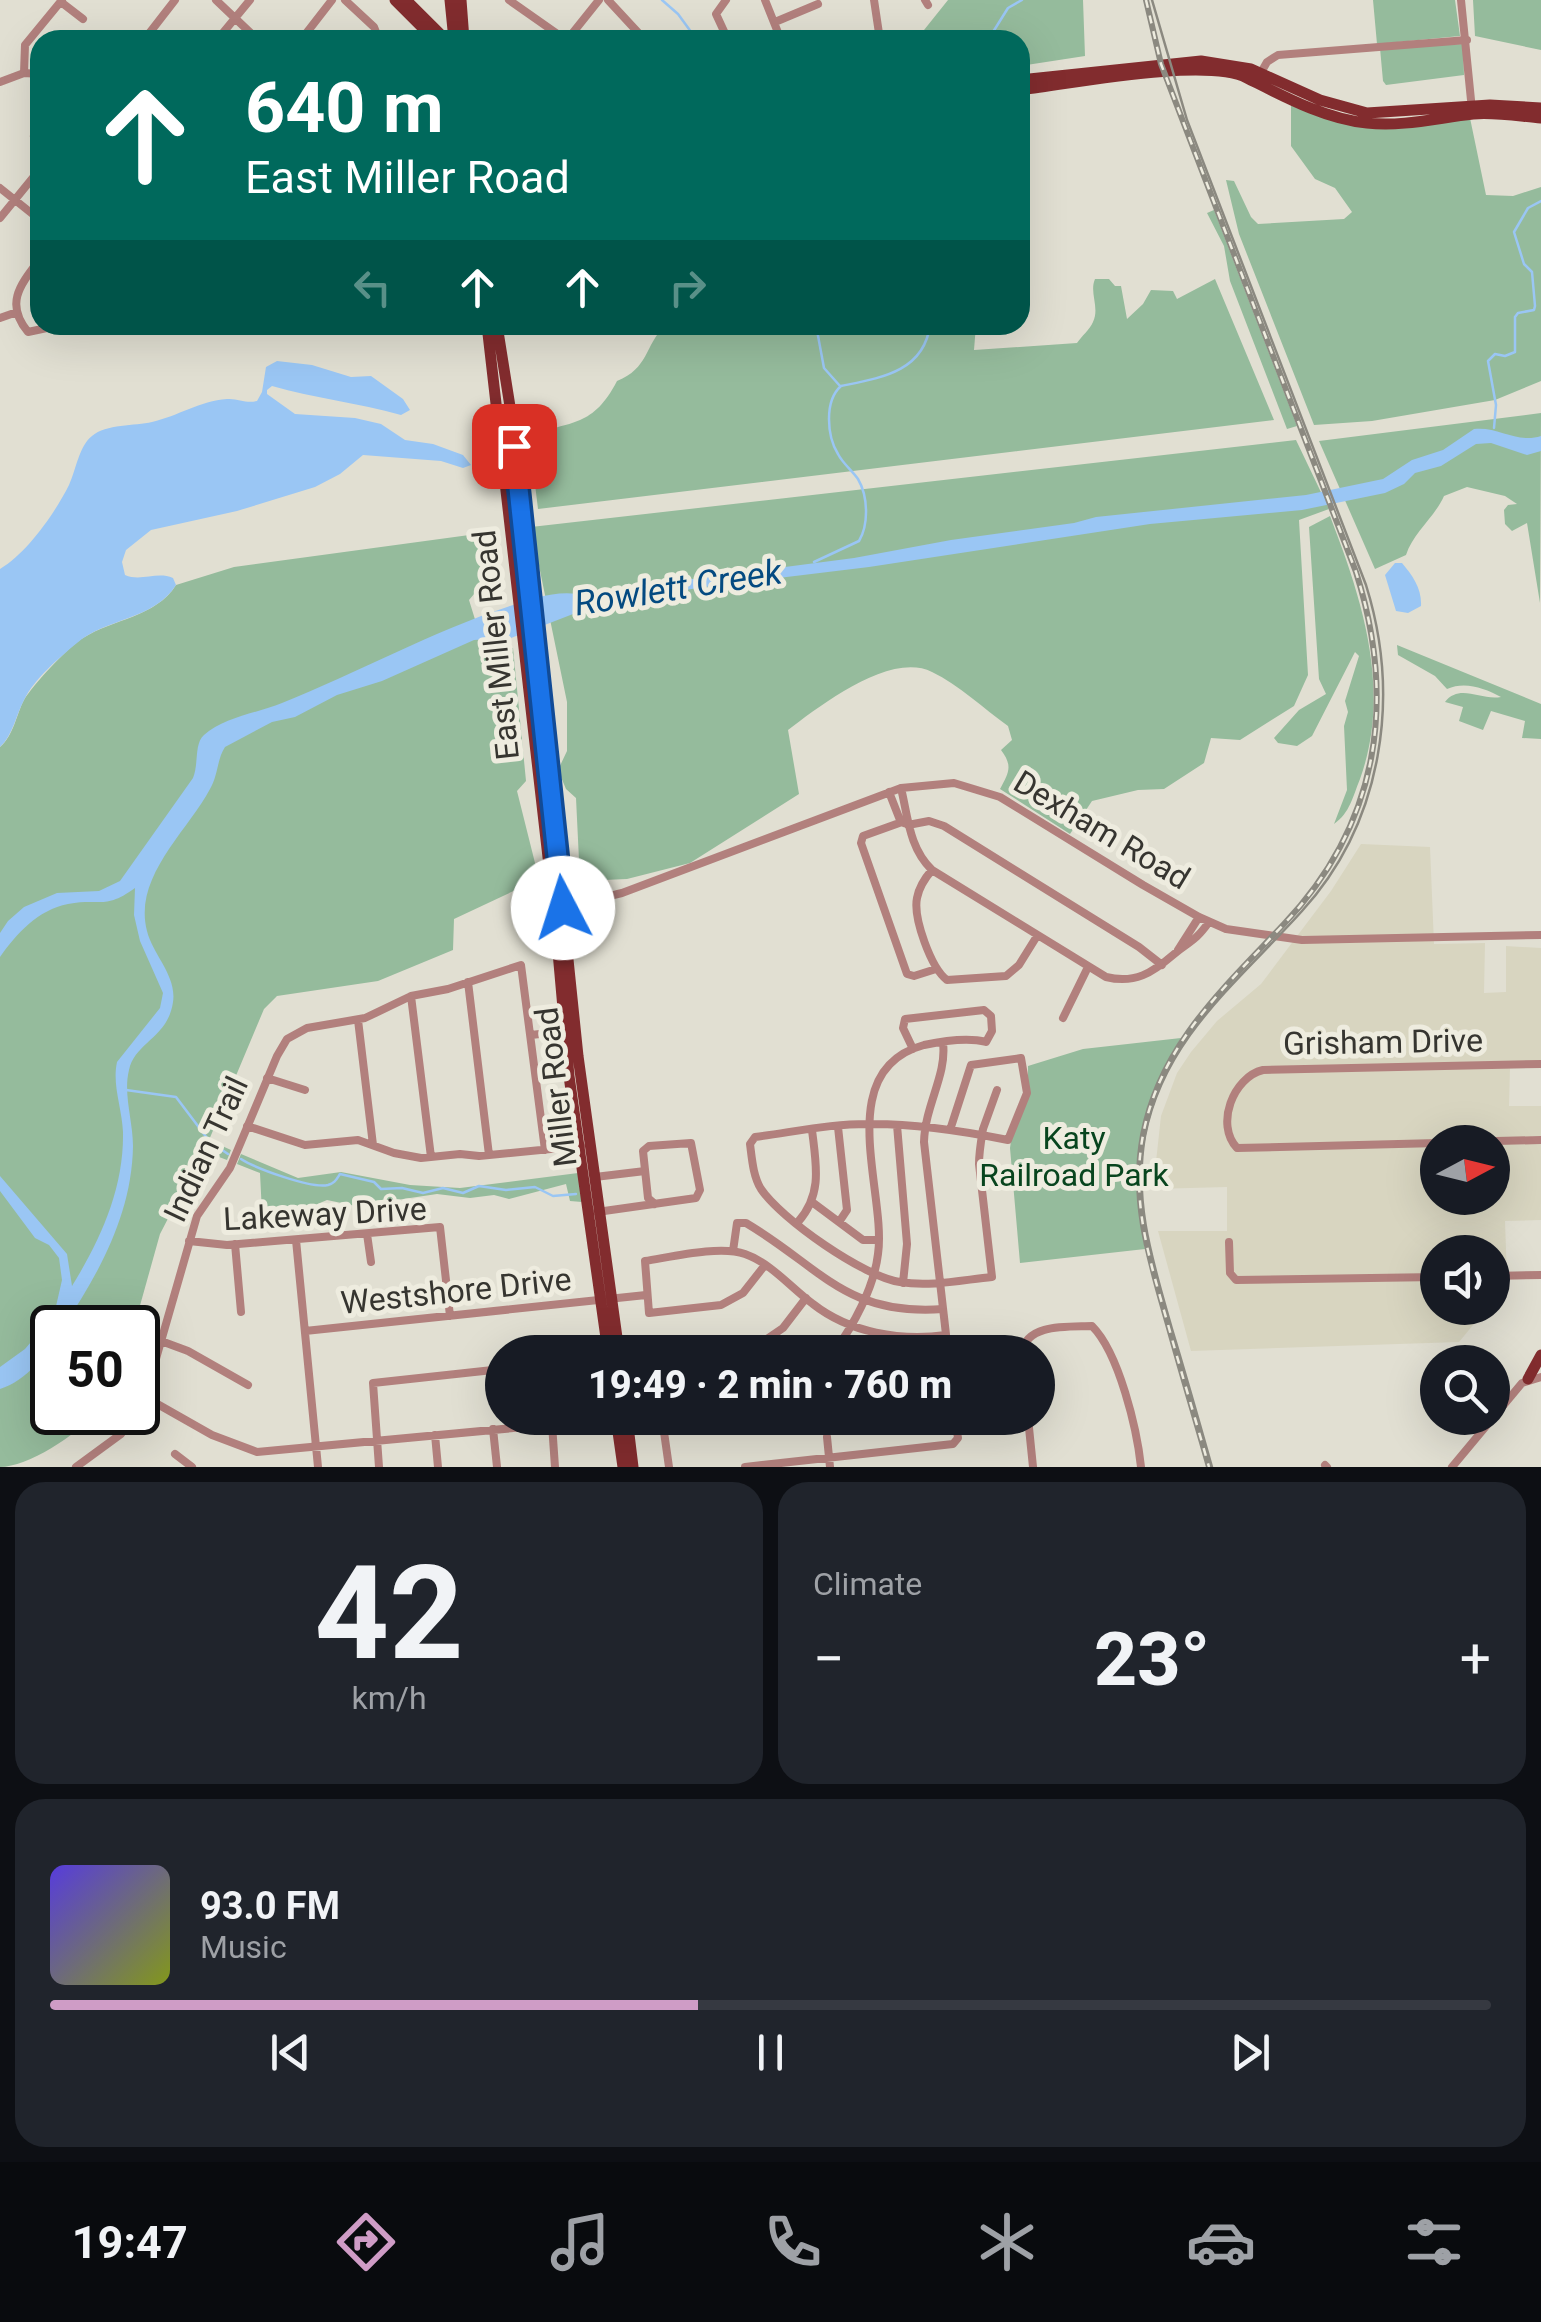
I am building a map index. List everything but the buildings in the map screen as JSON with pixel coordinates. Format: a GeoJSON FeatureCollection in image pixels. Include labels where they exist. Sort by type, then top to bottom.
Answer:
{"type":"FeatureCollection","features":[{"type":"Feature","properties":{"kind":"main road"},"geometry":{"type":"LineString","coordinates":[[395,0],[411,8],[431,30]]}},
{"type":"Feature","properties":{"kind":"main road"},"geometry":{"type":"LineString","coordinates":[[450,0],[451,30]]}},
{"type":"Feature","properties":{"kind":"main road"},"geometry":{"type":"LineString","coordinates":[[461,0],[463,30]]}},
{"type":"Feature","properties":{"kind":"main road"},"geometry":{"type":"LineString","coordinates":[[444,30],[452,20]]}},
{"type":"Feature","properties":{"kind":"main road"},"geometry":{"type":"LineString","coordinates":[[1213,67],[1268,86],[1314,110],[1365,123],[1418,122],[1472,110],[1541,118]]}},
{"type":"Feature","properties":{"kind":"main road"},"geometry":{"type":"LineString","coordinates":[[1030,82],[1213,67],[1261,72],[1320,100],[1367,113],[1541,108]]}},
{"type":"Feature","properties":{"kind":"main road","name":"East Miller Road"},"geometry":{"type":"LineString","coordinates":[[488,335],[521,516]]}},
{"type":"Feature","properties":{"kind":"main road","name":"East Miller Road"},"geometry":{"type":"LineString","coordinates":[[498,335],[508,436],[507,483],[521,571],[558,904]]}},
{"type":"Feature","properties":{"kind":"main road"},"geometry":{"type":"LineString","coordinates":[[507,483],[515,511],[521,516],[521,571]]}},
{"type":"Feature","properties":{"kind":"main road","name":"Miller Road"},"geometry":{"type":"LineString","coordinates":[[558,904],[607,1335]]}},
{"type":"Feature","properties":{"kind":"main road","name":"Miller Road"},"geometry":{"type":"LineString","coordinates":[[585,1146],[595,1177],[594,1216]]}},
{"type":"Feature","properties":{"kind":"main road","name":"Miller Road"},"geometry":{"type":"LineString","coordinates":[[606,1301],[615,1335]]}},
{"type":"Feature","properties":{"kind":"main road"},"geometry":{"type":"LineString","coordinates":[[1534,1378],[1541,1356]]}},
{"type":"Feature","properties":{"kind":"main road"},"geometry":{"type":"LineString","coordinates":[[618,1435],[622,1467]]}},
{"type":"Feature","properties":{"kind":"main road"},"geometry":{"type":"LineString","coordinates":[[628,1435],[633,1467]]}},
{"type":"Feature","properties":{"kind":"street"},"geometry":{"type":"LineString","coordinates":[[152,30],[172,4],[160,0]]}},
{"type":"Feature","properties":{"kind":"street"},"geometry":{"type":"LineString","coordinates":[[216,0],[248,30]]}},
{"type":"Feature","properties":{"kind":"street"},"geometry":{"type":"LineString","coordinates":[[225,30],[250,0]]}},
{"type":"Feature","properties":{"kind":"street"},"geometry":{"type":"LineString","coordinates":[[308,30],[332,0]]}},
{"type":"Feature","properties":{"kind":"street"},"geometry":{"type":"LineString","coordinates":[[346,0],[375,30]]}},
{"type":"Feature","properties":{"kind":"street"},"geometry":{"type":"LineString","coordinates":[[509,0],[552,30]]}},
{"type":"Feature","properties":{"kind":"street"},"geometry":{"type":"LineString","coordinates":[[574,30],[599,0]]}},
{"type":"Feature","properties":{"kind":"street"},"geometry":{"type":"LineString","coordinates":[[608,0],[636,30]]}},
{"type":"Feature","properties":{"kind":"street"},"geometry":{"type":"LineString","coordinates":[[723,30],[716,14],[726,0]]}},
{"type":"Feature","properties":{"kind":"street"},"geometry":{"type":"LineString","coordinates":[[765,0],[778,30]]}},
{"type":"Feature","properties":{"kind":"street"},"geometry":{"type":"LineString","coordinates":[[874,0],[878,30]]}},
{"type":"Feature","properties":{"kind":"street"},"geometry":{"type":"LineString","coordinates":[[1462,0],[1472,110]]}},
{"type":"Feature","properties":{"kind":"street"},"geometry":{"type":"LineString","coordinates":[[37,30],[61,1],[83,19]]}},
{"type":"Feature","properties":{"kind":"street"},"geometry":{"type":"LineString","coordinates":[[774,22],[818,4]]}},
{"type":"Feature","properties":{"kind":"street"},"geometry":{"type":"LineString","coordinates":[[24,73],[25,45],[30,39]]}},
{"type":"Feature","properties":{"kind":"street"},"geometry":{"type":"LineString","coordinates":[[1254,84],[1267,62],[1278,55],[1467,40]]}},
{"type":"Feature","properties":{"kind":"street"},"geometry":{"type":"LineString","coordinates":[[0,82],[30,73]]}},
{"type":"Feature","properties":{"kind":"street"},"geometry":{"type":"LineString","coordinates":[[0,218],[30,181]]}},
{"type":"Feature","properties":{"kind":"street"},"geometry":{"type":"LineString","coordinates":[[0,188],[30,212]]}},
{"type":"Feature","properties":{"kind":"street"},"geometry":{"type":"LineString","coordinates":[[30,271],[16,289],[17,312],[30,332]]}},
{"type":"Feature","properties":{"kind":"street"},"geometry":{"type":"LineString","coordinates":[[0,318],[17,312]]}},
{"type":"Feature","properties":{"kind":"street","name":"Dexham Road"},"geometry":{"type":"LineString","coordinates":[[558,904],[587,905],[889,792],[945,782],[992,792],[1198,917],[1237,931],[1302,940],[1541,935]]}},
{"type":"Feature","properties":{"kind":"street"},"geometry":{"type":"LineString","coordinates":[[901,788],[905,824]]}},
{"type":"Feature","properties":{"kind":"street"},"geometry":{"type":"LineString","coordinates":[[889,792],[918,852],[932,870],[1106,976],[1128,980],[1144,976],[1198,938],[1208,922]]}},
{"type":"Feature","properties":{"kind":"street"},"geometry":{"type":"LineString","coordinates":[[936,969],[914,976],[907,974],[861,843],[866,834],[930,820],[944,826],[1140,947],[1162,965]]}},
{"type":"Feature","properties":{"kind":"street"},"geometry":{"type":"LineString","coordinates":[[932,870],[918,893],[916,912],[936,969],[950,982],[1006,976],[1019,965],[1037,936]]}},
{"type":"Feature","properties":{"kind":"street"},"geometry":{"type":"LineString","coordinates":[[1178,950],[1198,917]]}},
{"type":"Feature","properties":{"kind":"street","name":"Indian Trail"},"geometry":{"type":"LineString","coordinates":[[160,1348],[201,1206],[230,1168],[282,1046],[293,1034],[358,1020],[412,996],[517,964],[524,971],[531,1035]]}},
{"type":"Feature","properties":{"kind":"street"},"geometry":{"type":"LineString","coordinates":[[1063,1018],[1088,967]]}},
{"type":"Feature","properties":{"kind":"street"},"geometry":{"type":"LineString","coordinates":[[468,982],[489,1156]]}},
{"type":"Feature","properties":{"kind":"street"},"geometry":{"type":"LineString","coordinates":[[412,996],[431,1157]]}},
{"type":"Feature","properties":{"kind":"street"},"geometry":{"type":"LineString","coordinates":[[844,1335],[873,1274],[879,1240],[868,1160],[870,1124],[882,1078],[913,1049],[973,1040],[986,1042],[992,1031],[991,1016],[984,1010],[905,1019],[902,1028],[913,1049]]}},
{"type":"Feature","properties":{"kind":"street"},"geometry":{"type":"LineString","coordinates":[[358,1020],[373,1146]]}},
{"type":"Feature","properties":{"kind":"street"},"geometry":{"type":"LineString","coordinates":[[545,1150],[531,1035],[570,1030]]}},
{"type":"Feature","properties":{"kind":"street"},"geometry":{"type":"LineString","coordinates":[[943,1043],[944,1062],[925,1126],[925,1155],[946,1335]]}},
{"type":"Feature","properties":{"kind":"street"},"geometry":{"type":"LineString","coordinates":[[950,1130],[971,1065],[1019,1057],[1024,1065],[1027,1093],[1008,1140],[982,1135],[950,1130],[925,1126],[870,1124],[752,1139],[752,1158],[759,1184],[772,1202],[842,1258],[873,1274],[903,1282],[992,1277],[979,1164],[982,1135],[997,1090]]}},
{"type":"Feature","properties":{"kind":"street","name":"Grisham Drive"},"geometry":{"type":"LineString","coordinates":[[1420,1143],[1236,1148],[1230,1141],[1230,1104],[1238,1088],[1255,1072],[1541,1064]]}},
{"type":"Feature","properties":{"kind":"street"},"geometry":{"type":"LineString","coordinates":[[267,1078],[304,1090]]}},
{"type":"Feature","properties":{"kind":"street"},"geometry":{"type":"LineString","coordinates":[[897,1125],[907,1244],[903,1282]]}},
{"type":"Feature","properties":{"kind":"street"},"geometry":{"type":"LineString","coordinates":[[247,1126],[306,1146],[350,1140],[394,1153],[431,1157],[489,1156],[585,1146]]}},
{"type":"Feature","properties":{"kind":"street"},"geometry":{"type":"LineString","coordinates":[[838,1127],[847,1210],[839,1222]]}},
{"type":"Feature","properties":{"kind":"street"},"geometry":{"type":"LineString","coordinates":[[798,1222],[812,1202],[817,1172],[812,1130]]}},
{"type":"Feature","properties":{"kind":"street"},"geometry":{"type":"LineString","coordinates":[[1510,1141],[1541,1140]]}},
{"type":"Feature","properties":{"kind":"street"},"geometry":{"type":"LineString","coordinates":[[594,1216],[691,1200],[699,1195],[691,1143],[645,1148],[648,1198],[655,1204]]}},
{"type":"Feature","properties":{"kind":"street"},"geometry":{"type":"LineString","coordinates":[[595,1177],[645,1172]]}},
{"type":"Feature","properties":{"kind":"street"},"geometry":{"type":"LineString","coordinates":[[812,1202],[863,1240],[879,1240]]}},
{"type":"Feature","properties":{"kind":"street"},"geometry":{"type":"LineString","coordinates":[[733,1251],[737,1223],[746,1222],[862,1301],[891,1309],[943,1309]]}},
{"type":"Feature","properties":{"kind":"street","name":"Lakeway Drive"},"geometry":{"type":"LineString","coordinates":[[189,1241],[235,1244],[440,1226],[450,1316]]}},
{"type":"Feature","properties":{"kind":"street"},"geometry":{"type":"LineString","coordinates":[[368,1234],[371,1262]]}},
{"type":"Feature","properties":{"kind":"street"},"geometry":{"type":"LineString","coordinates":[[296,1240],[318,1467]]}},
{"type":"Feature","properties":{"kind":"street"},"geometry":{"type":"LineString","coordinates":[[1229,1242],[1230,1273],[1233,1279],[1241,1281],[1420,1277]]}},
{"type":"Feature","properties":{"kind":"street"},"geometry":{"type":"LineString","coordinates":[[235,1244],[241,1312]]}},
{"type":"Feature","properties":{"kind":"street"},"geometry":{"type":"LineString","coordinates":[[765,1265],[743,1292],[721,1305],[652,1314],[646,1296],[645,1261],[733,1251],[765,1265],[806,1298],[851,1324],[889,1335]]}},
{"type":"Feature","properties":{"kind":"street"},"geometry":{"type":"LineString","coordinates":[[1510,1276],[1541,1275]]}},
{"type":"Feature","properties":{"kind":"street","name":"Westshore Drive"},"geometry":{"type":"LineString","coordinates":[[305,1331],[646,1296]]}},
{"type":"Feature","properties":{"kind":"street"},"geometry":{"type":"LineString","coordinates":[[773,1335],[806,1298]]}},
{"type":"Feature","properties":{"kind":"street"},"geometry":{"type":"LineString","coordinates":[[1029,1335],[1092,1326],[1101,1335],[1137,1428],[1141,1467]]}},
{"type":"Feature","properties":{"kind":"street"},"geometry":{"type":"LineString","coordinates":[[162,1341],[248,1385]]}},
{"type":"Feature","properties":{"kind":"street"},"geometry":{"type":"LineString","coordinates":[[378,1467],[371,1386],[376,1382],[485,1371]]}},
{"type":"Feature","properties":{"kind":"street"},"geometry":{"type":"LineString","coordinates":[[1452,1467],[1534,1378]]}},
{"type":"Feature","properties":{"kind":"street"},"geometry":{"type":"LineString","coordinates":[[160,1406],[212,1435],[257,1452],[485,1430]]}},
{"type":"Feature","properties":{"kind":"street","name":"Indian Trail"},"geometry":{"type":"LineString","coordinates":[[76,1467],[121,1435]]}},
{"type":"Feature","properties":{"kind":"street"},"geometry":{"type":"LineString","coordinates":[[435,1435],[438,1467]]}},
{"type":"Feature","properties":{"kind":"street"},"geometry":{"type":"LineString","coordinates":[[494,1435],[497,1467]]}},
{"type":"Feature","properties":{"kind":"street"},"geometry":{"type":"LineString","coordinates":[[553,1435],[555,1467]]}},
{"type":"Feature","properties":{"kind":"street"},"geometry":{"type":"LineString","coordinates":[[664,1435],[669,1467]]}},
{"type":"Feature","properties":{"kind":"street"},"geometry":{"type":"LineString","coordinates":[[744,1467],[830,1462],[953,1444],[958,1435]]}},
{"type":"Feature","properties":{"kind":"street"},"geometry":{"type":"LineString","coordinates":[[1030,1435],[1034,1467]]}},
{"type":"Feature","properties":{"kind":"street"},"geometry":{"type":"LineString","coordinates":[[826,1437],[830,1462]]}},
{"type":"Feature","properties":{"kind":"street"},"geometry":{"type":"LineString","coordinates":[[257,1452],[258,1467]]}},
{"type":"Feature","properties":{"kind":"street"},"geometry":{"type":"LineString","coordinates":[[175,1454],[192,1467]]}},
{"type":"Feature","properties":{"kind":"street"},"geometry":{"type":"LineString","coordinates":[[95,1456],[102,1467]]}},
{"type":"Feature","properties":{"kind":"shaded area"},"geometry":{"type":"Polygon","coordinates":[[[1361,844],[1430,847],[1434,944],[1485,943],[1484,993],[1506,992],[1506,946],[1541,948],[1541,1067],[1510,1068],[1509,1106],[1541,1106],[1541,1220],[1505,1221],[1506,1235],[1420,1235],[1420,1325],[1473,1325],[1459,1342],[1191,1351],[1158,1231],[1227,1231],[1227,1187],[1153,1189],[1161,1116],[1177,1073],[1191,1052],[1217,1021],[1261,984],[1361,844]]]}},
{"type":"Feature","properties":{"kind":"green space"},"geometry":{"type":"Polygon","coordinates":[[[948,0],[1083,0],[1085,56],[1030,64],[1030,30],[924,30],[948,0]]]}},
{"type":"Feature","properties":{"kind":"green space"},"geometry":{"type":"Polygon","coordinates":[[[1373,0],[1455,0],[1460,36],[1377,44],[1373,0]]]}},
{"type":"Feature","properties":{"kind":"green space"},"geometry":{"type":"Polygon","coordinates":[[[1473,0],[1541,0],[1541,50],[1475,36],[1473,0]]]}},
{"type":"Feature","properties":{"kind":"green space"},"geometry":{"type":"Polygon","coordinates":[[[1463,44],[1464,75],[1386,85],[1383,81],[1380,48],[1463,44]]]}},
{"type":"Feature","properties":{"kind":"green space"},"geometry":{"type":"Polygon","coordinates":[[[1291,105],[1339,122],[1379,128],[1470,118],[1486,195],[1513,196],[1541,187],[1541,381],[1495,400],[1372,421],[1314,425],[1239,234],[1226,180],[1234,181],[1258,224],[1344,219],[1352,212],[1335,188],[1315,179],[1291,146],[1291,105]]]}},
{"type":"Feature","properties":{"kind":"green space"},"geometry":{"type":"Polygon","coordinates":[[[1214,210],[1297,426],[1287,429],[1230,281],[1224,246],[1207,213],[1214,210]]]}},
{"type":"Feature","properties":{"kind":"green space"},"geometry":{"type":"Polygon","coordinates":[[[1095,279],[1109,279],[1115,286],[1121,286],[1127,319],[1151,290],[1173,291],[1177,299],[1215,279],[1274,420],[538,509],[529,435],[590,415],[617,381],[641,363],[658,335],[975,335],[974,350],[1077,343],[1095,316],[1095,279]]]}},
{"type":"Feature","properties":{"kind":"green space"},"geometry":{"type":"Polygon","coordinates":[[[1541,413],[1540,603],[1527,523],[1512,531],[1505,524],[1504,510],[1517,504],[1505,496],[1467,487],[1444,496],[1406,555],[1375,569],[1319,441],[1541,413]]]}},
{"type":"Feature","properties":{"kind":"green space"},"geometry":{"type":"Polygon","coordinates":[[[1296,440],[1329,509],[1299,520],[1308,675],[1294,706],[1240,740],[1211,738],[1204,763],[1164,789],[1138,790],[1092,801],[1070,834],[1000,789],[1008,769],[1001,750],[1012,740],[1008,726],[932,672],[915,667],[896,669],[856,684],[788,730],[799,794],[690,863],[627,879],[580,881],[576,798],[566,789],[558,770],[567,751],[567,702],[531,527],[1296,440]]]}},
{"type":"Feature","properties":{"kind":"green space"},"geometry":{"type":"Polygon","coordinates":[[[1330,516],[1362,612],[1373,679],[1369,746],[1350,804],[1334,824],[1347,790],[1345,701],[1359,656],[1355,652],[1312,736],[1297,746],[1278,743],[1274,738],[1299,710],[1326,694],[1319,679],[1309,527],[1330,516]]]}},
{"type":"Feature","properties":{"kind":"green space"},"geometry":{"type":"Polygon","coordinates":[[[484,533],[491,574],[469,600],[482,642],[513,648],[526,781],[517,791],[539,879],[454,919],[453,950],[378,981],[277,996],[264,1009],[209,1140],[231,1150],[227,1160],[203,1151],[160,1234],[140,1305],[30,1305],[30,1435],[70,1435],[24,1462],[0,1467],[0,747],[12,731],[24,700],[77,642],[146,611],[176,585],[234,567],[484,533]]]}},
{"type":"Feature","properties":{"kind":"green space"},"geometry":{"type":"Polygon","coordinates":[[[1397,645],[1541,704],[1541,739],[1522,738],[1525,721],[1491,711],[1483,730],[1459,721],[1463,707],[1445,702],[1451,696],[1464,693],[1501,697],[1474,687],[1447,689],[1435,676],[1398,655],[1397,645]]]}},
{"type":"Feature","properties":{"kind":"green space","name":"Katy Railroad Park"},"geometry":{"type":"Polygon","coordinates":[[[1181,1038],[1156,1089],[1142,1140],[1139,1192],[1145,1249],[1020,1263],[1010,1148],[1028,1091],[1028,1066],[1083,1049],[1181,1038]]]}},
{"type":"Feature","properties":{"kind":"green space"},"geometry":{"type":"Polygon","coordinates":[[[241,1154],[298,1178],[341,1172],[410,1185],[460,1188],[578,1173],[582,1202],[570,1201],[566,1184],[509,1199],[437,1194],[356,1206],[327,1200],[308,1208],[262,1213],[260,1173],[237,1164],[241,1154]]]}},
{"type":"Feature","properties":{"kind":"water"},"geometry":{"type":"Polygon","coordinates":[[[277,361],[312,365],[351,377],[371,376],[403,399],[410,410],[401,415],[272,386],[267,390],[267,394],[295,414],[381,424],[405,440],[433,444],[463,455],[471,465],[463,468],[441,461],[363,455],[340,474],[315,487],[237,511],[151,530],[126,550],[122,562],[125,575],[167,576],[176,585],[155,605],[89,635],[55,662],[29,692],[0,747],[0,569],[30,543],[48,520],[69,485],[88,440],[105,429],[152,422],[217,400],[257,401],[266,367],[277,361]]]}},
{"type":"Feature","properties":{"kind":"water","name":"Rowlett Creek"},"geometry":{"type":"Polygon","coordinates":[[[1474,429],[1524,438],[1541,436],[1541,451],[1527,455],[1491,443],[1476,444],[1441,466],[1415,473],[1404,484],[1385,493],[1302,510],[1150,524],[869,567],[697,588],[586,609],[511,638],[474,640],[382,681],[337,695],[295,717],[272,722],[225,747],[210,789],[165,856],[148,892],[147,931],[168,974],[173,1002],[165,1024],[138,1053],[129,1070],[133,1146],[127,1195],[101,1263],[77,1305],[56,1305],[62,1280],[59,1258],[49,1245],[35,1238],[0,1191],[0,1176],[67,1254],[72,1286],[101,1231],[120,1173],[123,1132],[117,1062],[160,1008],[163,993],[140,941],[134,915],[135,888],[109,901],[79,902],[47,911],[21,931],[0,957],[0,933],[24,907],[57,893],[99,891],[120,881],[193,778],[199,743],[212,729],[273,707],[452,627],[543,596],[854,558],[1096,517],[1306,495],[1383,479],[1412,460],[1443,450],[1474,429]]]}},
{"type":"Feature","properties":{"kind":"water"},"geometry":{"type":"Polygon","coordinates":[[[1395,563],[1402,563],[1420,594],[1421,606],[1408,613],[1396,611],[1385,575],[1395,563]]]}},
{"type":"Feature","properties":{"kind":"water"},"geometry":{"type":"Polygon","coordinates":[[[30,1343],[30,1370],[0,1389],[0,1367],[30,1343]]]}},
{"type":"Feature","properties":{"kind":"waterway"},"geometry":{"type":"LineString","coordinates":[[662,0],[690,30]]}},
{"type":"Feature","properties":{"kind":"waterway"},"geometry":{"type":"LineString","coordinates":[[994,30],[1008,8],[1022,0]]}},
{"type":"Feature","properties":{"kind":"waterway"},"geometry":{"type":"LineString","coordinates":[[1494,428],[1496,405],[1488,361],[1495,354],[1515,352],[1515,317],[1534,310],[1535,306],[1532,272],[1524,264],[1514,232],[1528,208],[1541,201]]}},
{"type":"Feature","properties":{"kind":"waterway"},"geometry":{"type":"LineString","coordinates":[[818,335],[824,368],[840,386]]}},
{"type":"Feature","properties":{"kind":"waterway"},"geometry":{"type":"LineString","coordinates":[[814,562],[859,541],[866,518],[861,486],[831,438],[832,400],[841,386],[885,376],[909,363],[928,335]]}},
{"type":"Feature","properties":{"kind":"waterway"},"geometry":{"type":"LineString","coordinates":[[126,1090],[176,1097],[210,1142],[228,1154]]}},
{"type":"Feature","properties":{"kind":"waterway"},"geometry":{"type":"LineString","coordinates":[[241,1159],[309,1184],[328,1185],[340,1174],[374,1182],[381,1189],[423,1193],[443,1188],[463,1193],[479,1186],[506,1190],[535,1187],[553,1196],[576,1194]]}},
{"type":"Feature","properties":{"kind":"tram line"},"geometry":{"type":"LineString","coordinates":[[1152,0],[1187,120],[1366,585],[1382,671],[1378,757],[1351,838],[1302,911],[1186,1040],[1155,1101],[1145,1136],[1142,1186],[1147,1234],[1212,1467]]}},
{"type":"Feature","properties":{"kind":"railway"},"geometry":{"type":"LineString","coordinates":[[1146,0],[1161,64],[1356,572],[1369,620],[1375,667],[1376,714],[1371,759],[1359,803],[1341,845],[1316,885],[1218,995],[1179,1046],[1151,1103],[1143,1135],[1139,1185],[1144,1233],[1209,1467]]}},
{"type":"Feature","properties":{"kind":"route"},"geometry":{"type":"LineString","coordinates":[[514,446],[563,908]]}}]}
